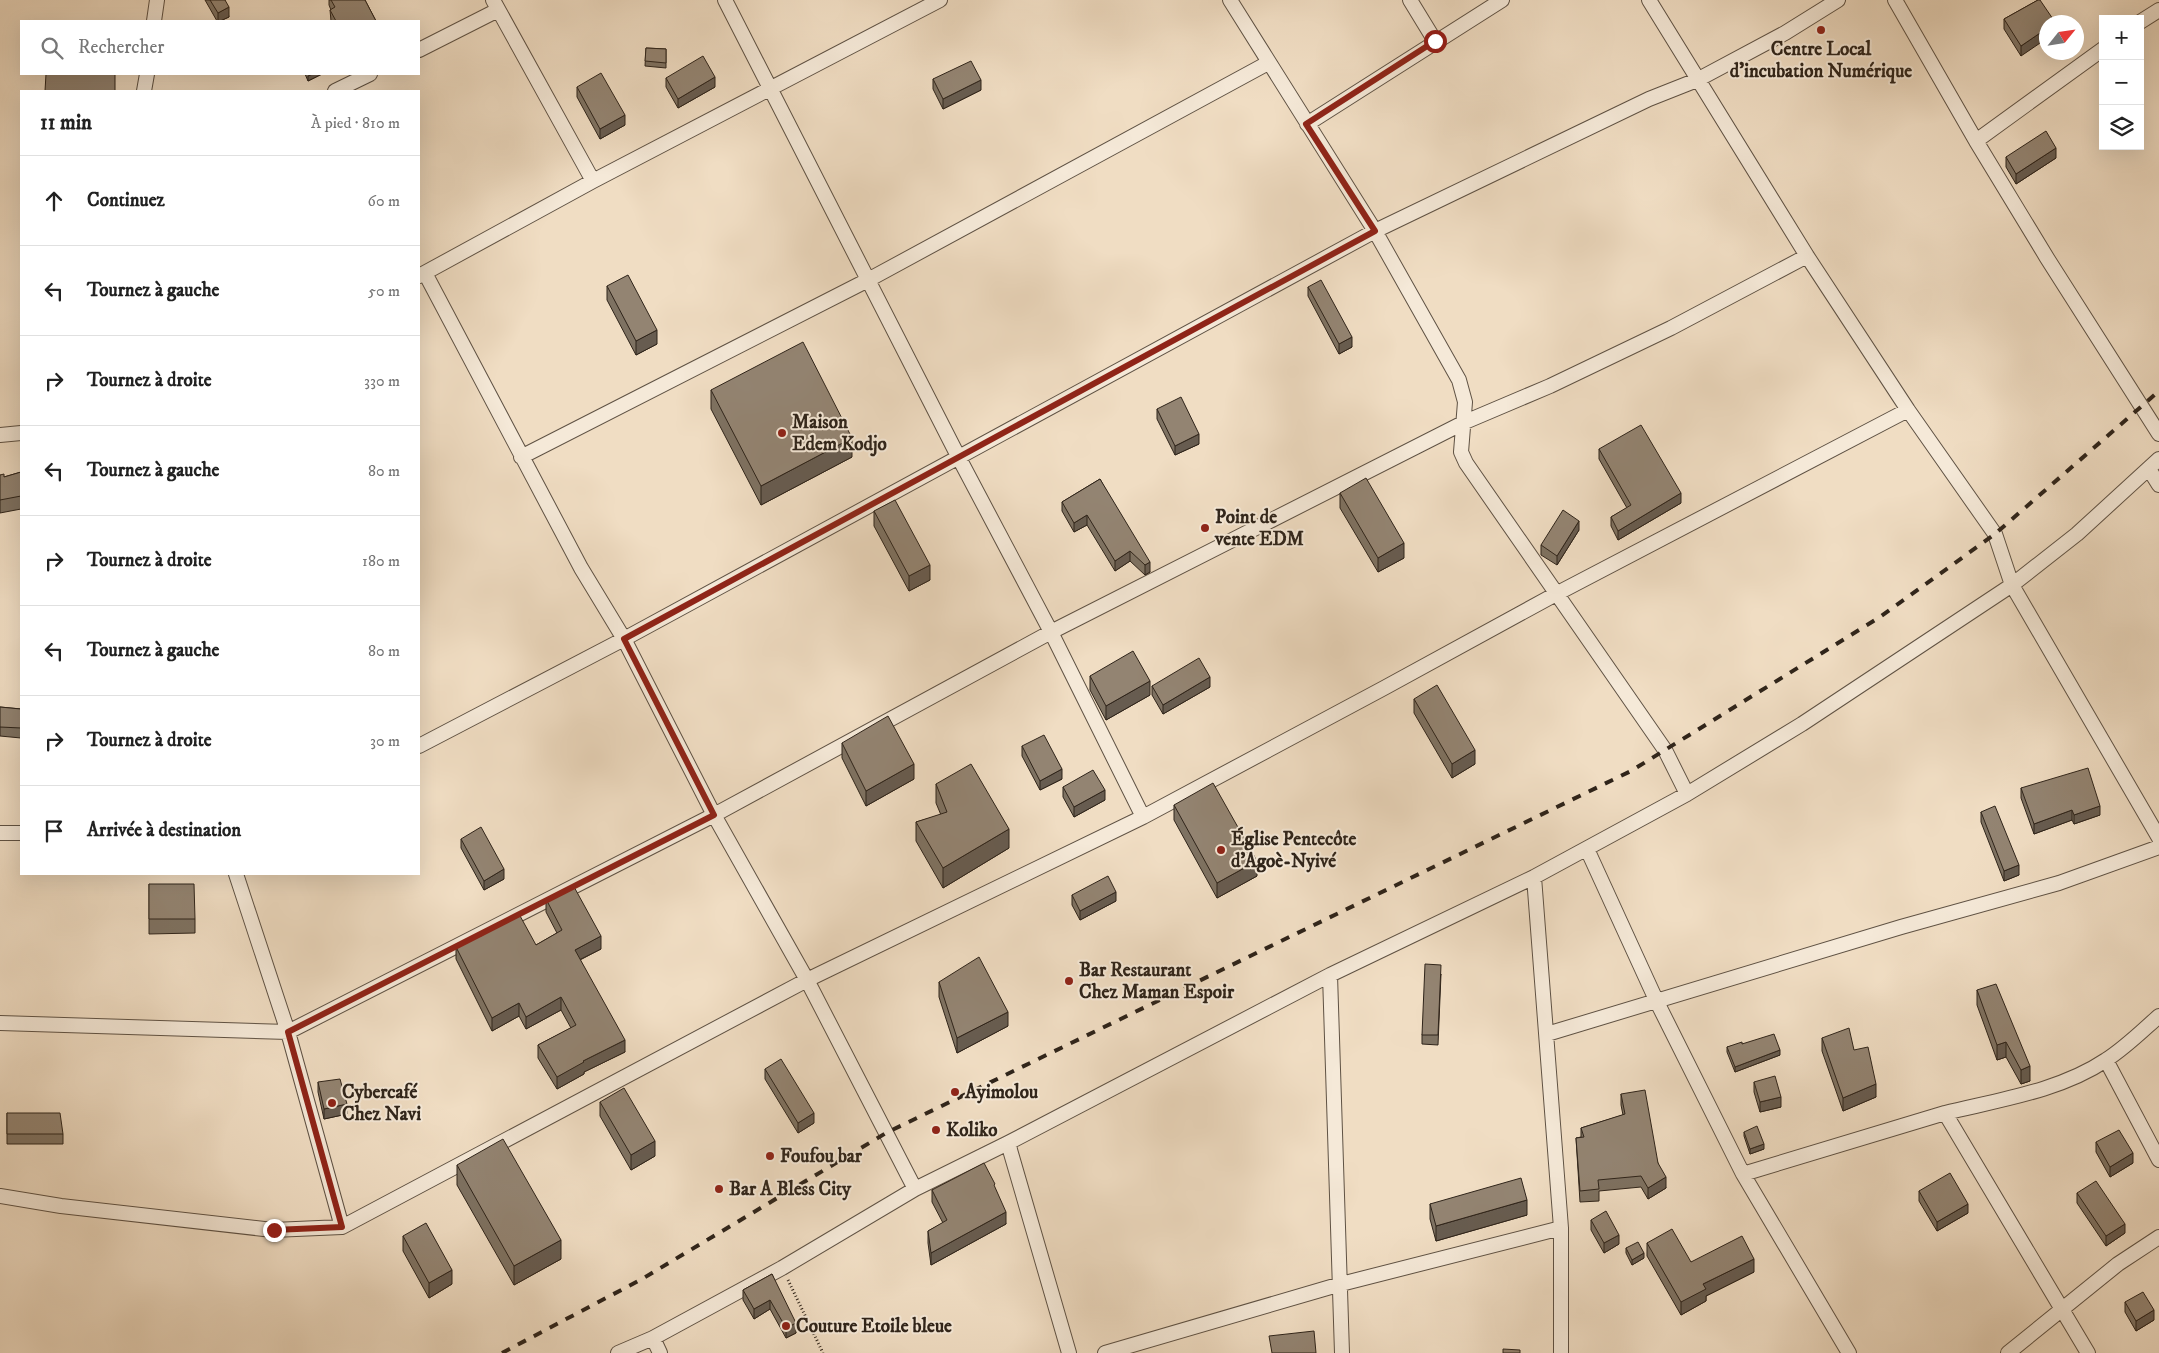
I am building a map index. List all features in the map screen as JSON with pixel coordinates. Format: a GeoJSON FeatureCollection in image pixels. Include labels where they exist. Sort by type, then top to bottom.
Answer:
{"type":"FeatureCollection","features":[{"type":"Feature","properties":{"kind":"street"},"geometry":{"type":"LineString","coordinates":[[154,20],[157,0]]}},
{"type":"Feature","properties":{"kind":"street"},"geometry":{"type":"LineString","coordinates":[[725,0],[959,458],[1051,632],[1143,817]]}},
{"type":"Feature","properties":{"kind":"street"},"geometry":{"type":"LineString","coordinates":[[915,1189],[807,980],[714,815],[624,639],[581,568],[422,275],[592,181],[940,0]]}},
{"type":"Feature","properties":{"kind":"street"},"geometry":{"type":"LineString","coordinates":[[1230,0],[1306,124],[1375,231],[1459,380],[1465,402],[1460,452],[1466,463],[1665,750],[1687,794]]}},
{"type":"Feature","properties":{"kind":"street"},"geometry":{"type":"LineString","coordinates":[[1410,0],[1435,41]]}},
{"type":"Feature","properties":{"kind":"street"},"geometry":{"type":"LineString","coordinates":[[1306,124],[1502,0]]}},
{"type":"Feature","properties":{"kind":"street"},"geometry":{"type":"LineString","coordinates":[[1649,0],[1806,256],[1908,410],[1996,534],[2012,585],[2159,838]]}},
{"type":"Feature","properties":{"kind":"street"},"geometry":{"type":"LineString","coordinates":[[420,745],[624,639],[1375,231],[1649,99],[1697,80],[1785,33],[1838,0]]}},
{"type":"Feature","properties":{"kind":"street"},"geometry":{"type":"LineString","coordinates":[[1895,0],[1976,140],[2073,300],[2159,434]]}},
{"type":"Feature","properties":{"kind":"street"},"geometry":{"type":"LineString","coordinates":[[420,49],[496,5],[592,181]]}},
{"type":"Feature","properties":{"kind":"street"},"geometry":{"type":"LineString","coordinates":[[2144,19],[2159,10]]}},
{"type":"Feature","properties":{"kind":"street"},"geometry":{"type":"LineString","coordinates":[[1976,140],[2099,52]]}},
{"type":"Feature","properties":{"kind":"street"},"geometry":{"type":"LineString","coordinates":[[521,457],[868,280],[1268,63]]}},
{"type":"Feature","properties":{"kind":"street"},"geometry":{"type":"LineString","coordinates":[[144,90],[147,75]]}},
{"type":"Feature","properties":{"kind":"street"},"geometry":{"type":"LineString","coordinates":[[337,90],[368,75]]}},
{"type":"Feature","properties":{"kind":"street"},"geometry":{"type":"LineString","coordinates":[[0,1024],[288,1032],[714,815],[1051,632],[1464,422],[1550,386],[1654,336],[1806,256]]}},
{"type":"Feature","properties":{"kind":"street"},"geometry":{"type":"LineString","coordinates":[[0,1196],[61,1206],[274,1230],[342,1227],[807,980],[1143,817],[1367,698],[1556,594],[1908,410]]}},
{"type":"Feature","properties":{"kind":"street"},"geometry":{"type":"LineString","coordinates":[[0,435],[20,433]]}},
{"type":"Feature","properties":{"kind":"street"},"geometry":{"type":"LineString","coordinates":[[618,1353],[653,1338],[782,1268],[915,1189],[1008,1143],[1330,975],[1534,877],[1687,794],[1802,724],[2012,585],[2077,534],[2154,464],[2159,485]]}},
{"type":"Feature","properties":{"kind":"street"},"geometry":{"type":"LineString","coordinates":[[0,832],[20,833]]}},
{"type":"Feature","properties":{"kind":"street"},"geometry":{"type":"LineString","coordinates":[[1547,1034],[1901,927],[2060,883],[2159,847]]}},
{"type":"Feature","properties":{"kind":"street"},"geometry":{"type":"LineString","coordinates":[[1587,849],[1657,1002],[1743,1174],[1849,1353]]}},
{"type":"Feature","properties":{"kind":"street"},"geometry":{"type":"LineString","coordinates":[[236,875],[288,1032],[342,1227]]}},
{"type":"Feature","properties":{"kind":"street"},"geometry":{"type":"LineString","coordinates":[[1534,877],[1560,1228],[1561,1353]]}},
{"type":"Feature","properties":{"kind":"street"},"geometry":{"type":"LineString","coordinates":[[1330,975],[1342,1353]]}},
{"type":"Feature","properties":{"kind":"street"},"geometry":{"type":"LineString","coordinates":[[1743,1174],[1945,1113],[2045,1087],[2086,1072],[2106,1060],[2159,1016]]}},
{"type":"Feature","properties":{"kind":"street"},"geometry":{"type":"LineString","coordinates":[[2106,1060],[2159,1160]]}},
{"type":"Feature","properties":{"kind":"street"},"geometry":{"type":"LineString","coordinates":[[1945,1113],[2063,1308],[2088,1353]]}},
{"type":"Feature","properties":{"kind":"street"},"geometry":{"type":"LineString","coordinates":[[1008,1143],[1069,1353]]}},
{"type":"Feature","properties":{"kind":"street"},"geometry":{"type":"LineString","coordinates":[[1105,1353],[1341,1284],[1560,1228]]}},
{"type":"Feature","properties":{"kind":"street"},"geometry":{"type":"LineString","coordinates":[[2008,1353],[2118,1264],[2159,1237]]}},
{"type":"Feature","properties":{"kind":"street"},"geometry":{"type":"LineString","coordinates":[[653,1338],[660,1353]]}},
{"type":"Feature","properties":{"kind":"path"},"geometry":{"type":"LineString","coordinates":[[782,1268],[823,1353]]}},
{"type":"Feature","properties":{"kind":"building"},"geometry":{"type":"Polygon","coordinates":[[[210,0],[225,0],[229,7],[218,13],[210,0]]]}},
{"type":"Feature","properties":{"kind":"building"},"geometry":{"type":"Polygon","coordinates":[[[331,0],[365,0],[375,20],[335,20],[330,10],[335,7],[331,0]]]}},
{"type":"Feature","properties":{"kind":"building"},"geometry":{"type":"Polygon","coordinates":[[[2038,0],[2040,0],[2050,15],[2039,15],[2039,34],[2021,46],[2004,19],[2038,0]]]}},
{"type":"Feature","properties":{"kind":"building"},"geometry":{"type":"Polygon","coordinates":[[[646,48],[666,49],[666,63],[645,61],[646,48]]]}},
{"type":"Feature","properties":{"kind":"building"},"geometry":{"type":"Polygon","coordinates":[[[703,56],[715,77],[678,99],[666,78],[703,56]]]}},
{"type":"Feature","properties":{"kind":"building"},"geometry":{"type":"Polygon","coordinates":[[[971,61],[981,80],[943,99],[933,79],[971,61]]]}},
{"type":"Feature","properties":{"kind":"building"},"geometry":{"type":"Polygon","coordinates":[[[601,73],[625,115],[600,129],[577,87],[601,73]]]}},
{"type":"Feature","properties":{"kind":"building"},"geometry":{"type":"Polygon","coordinates":[[[46,75],[115,75],[115,90],[45,90],[46,75]]]}},
{"type":"Feature","properties":{"kind":"building"},"geometry":{"type":"Polygon","coordinates":[[[2046,131],[2056,148],[2016,174],[2006,157],[2046,131]]]}},
{"type":"Feature","properties":{"kind":"building"},"geometry":{"type":"Polygon","coordinates":[[[628,275],[657,330],[636,341],[607,286],[628,275]]]}},
{"type":"Feature","properties":{"kind":"building"},"geometry":{"type":"Polygon","coordinates":[[[1321,280],[1352,337],[1339,344],[1308,287],[1321,280]]]}},
{"type":"Feature","properties":{"kind":"building","name":"Maison Edem Kodjo"},"geometry":{"type":"Polygon","coordinates":[[[803,342],[852,438],[761,486],[711,390],[803,342]]]}},
{"type":"Feature","properties":{"kind":"building"},"geometry":{"type":"Polygon","coordinates":[[[1181,397],[1199,434],[1175,446],[1157,409],[1181,397]]]}},
{"type":"Feature","properties":{"kind":"building"},"geometry":{"type":"Polygon","coordinates":[[[1641,425],[1681,493],[1618,531],[1611,517],[1631,505],[1599,449],[1641,425]]]}},
{"type":"Feature","properties":{"kind":"building"},"geometry":{"type":"Polygon","coordinates":[[[20,472],[20,496],[0,500],[0,475],[4,474],[4,477],[20,472]]]}},
{"type":"Feature","properties":{"kind":"building"},"geometry":{"type":"Polygon","coordinates":[[[1366,478],[1404,543],[1378,558],[1340,493],[1366,478]]]}},
{"type":"Feature","properties":{"kind":"building"},"geometry":{"type":"Polygon","coordinates":[[[1100,479],[1150,562],[1145,565],[1130,551],[1115,561],[1087,515],[1074,523],[1062,502],[1100,479]]]}},
{"type":"Feature","properties":{"kind":"building"},"geometry":{"type":"Polygon","coordinates":[[[895,500],[930,565],[909,576],[874,511],[895,500]]]}},
{"type":"Feature","properties":{"kind":"building"},"geometry":{"type":"Polygon","coordinates":[[[1563,510],[1579,521],[1557,556],[1541,545],[1563,510]]]}},
{"type":"Feature","properties":{"kind":"building"},"geometry":{"type":"Polygon","coordinates":[[[1133,651],[1150,681],[1106,706],[1090,676],[1133,651]]]}},
{"type":"Feature","properties":{"kind":"building"},"geometry":{"type":"Polygon","coordinates":[[[1199,658],[1210,677],[1163,705],[1152,686],[1199,658]]]}},
{"type":"Feature","properties":{"kind":"building"},"geometry":{"type":"Polygon","coordinates":[[[1437,685],[1475,750],[1452,764],[1414,699],[1437,685]]]}},
{"type":"Feature","properties":{"kind":"building"},"geometry":{"type":"Polygon","coordinates":[[[0,707],[20,709],[20,728],[0,727],[0,707]]]}},
{"type":"Feature","properties":{"kind":"building"},"geometry":{"type":"Polygon","coordinates":[[[888,716],[914,764],[866,791],[842,743],[888,716]]]}},
{"type":"Feature","properties":{"kind":"building"},"geometry":{"type":"Polygon","coordinates":[[[1044,735],[1062,769],[1040,781],[1022,746],[1044,735]]]}},
{"type":"Feature","properties":{"kind":"building"},"geometry":{"type":"Polygon","coordinates":[[[971,764],[1009,829],[943,868],[916,822],[947,812],[936,784],[971,764]]]}},
{"type":"Feature","properties":{"kind":"building"},"geometry":{"type":"Polygon","coordinates":[[[2088,768],[2100,806],[2074,815],[2072,810],[2034,824],[2021,788],[2088,768]]]}},
{"type":"Feature","properties":{"kind":"building"},"geometry":{"type":"Polygon","coordinates":[[[1093,770],[1105,790],[1074,807],[1063,787],[1093,770]]]}},
{"type":"Feature","properties":{"kind":"building"},"geometry":{"type":"Polygon","coordinates":[[[1213,783],[1257,861],[1217,883],[1174,805],[1213,783]]]}},
{"type":"Feature","properties":{"kind":"building"},"geometry":{"type":"Polygon","coordinates":[[[1995,806],[2019,865],[2004,871],[1981,812],[1995,806]]]}},
{"type":"Feature","properties":{"kind":"building"},"geometry":{"type":"Polygon","coordinates":[[[481,827],[504,869],[484,881],[461,839],[481,827]]]}},
{"type":"Feature","properties":{"kind":"building"},"geometry":{"type":"Polygon","coordinates":[[[1108,876],[1116,892],[1080,911],[1072,895],[1108,876]]]}},
{"type":"Feature","properties":{"kind":"building"},"geometry":{"type":"Polygon","coordinates":[[[149,884],[194,884],[195,919],[149,919],[149,884]]]}},
{"type":"Feature","properties":{"kind":"building"},"geometry":{"type":"Polygon","coordinates":[[[573,885],[601,936],[575,950],[625,1040],[583,1061],[557,1077],[538,1045],[576,1025],[561,997],[526,1017],[519,1003],[492,1018],[456,947],[479,933],[481,936],[519,914],[536,945],[562,930],[546,899],[573,885]]]}},
{"type":"Feature","properties":{"kind":"building"},"geometry":{"type":"Polygon","coordinates":[[[979,957],[1008,1012],[957,1038],[939,982],[979,957]]]}},
{"type":"Feature","properties":{"kind":"building"},"geometry":{"type":"Polygon","coordinates":[[[1425,964],[1441,965],[1438,1035],[1422,1035],[1425,964]]]}},
{"type":"Feature","properties":{"kind":"building"},"geometry":{"type":"Polygon","coordinates":[[[1996,984],[2030,1066],[2021,1070],[2006,1042],[1997,1045],[1977,990],[1996,984]]]}},
{"type":"Feature","properties":{"kind":"building"},"geometry":{"type":"Polygon","coordinates":[[[1849,1028],[1854,1050],[1868,1047],[1876,1084],[1843,1098],[1822,1038],[1849,1028]]]}},
{"type":"Feature","properties":{"kind":"building"},"geometry":{"type":"Polygon","coordinates":[[[1774,1034],[1780,1050],[1735,1067],[1727,1047],[1774,1034]]]}},
{"type":"Feature","properties":{"kind":"building"},"geometry":{"type":"Polygon","coordinates":[[[781,1059],[814,1113],[798,1123],[765,1069],[781,1059]]]}},
{"type":"Feature","properties":{"kind":"building"},"geometry":{"type":"Polygon","coordinates":[[[1775,1076],[1781,1097],[1760,1102],[1754,1082],[1775,1076]]]}},
{"type":"Feature","properties":{"kind":"building"},"geometry":{"type":"Polygon","coordinates":[[[340,1079],[347,1104],[324,1109],[318,1082],[340,1079]]]}},
{"type":"Feature","properties":{"kind":"building"},"geometry":{"type":"Polygon","coordinates":[[[624,1088],[655,1141],[631,1155],[600,1102],[624,1088]]]}},
{"type":"Feature","properties":{"kind":"building"},"geometry":{"type":"Polygon","coordinates":[[[1645,1090],[1658,1163],[1666,1177],[1648,1188],[1641,1176],[1598,1180],[1599,1189],[1580,1191],[1576,1138],[1584,1137],[1581,1128],[1625,1114],[1621,1094],[1645,1090]]]}},
{"type":"Feature","properties":{"kind":"building"},"geometry":{"type":"Polygon","coordinates":[[[7,1113],[60,1113],[63,1134],[7,1134],[7,1113]]]}},
{"type":"Feature","properties":{"kind":"building"},"geometry":{"type":"Polygon","coordinates":[[[1757,1126],[1764,1144],[1750,1149],[1744,1132],[1757,1126]]]}},
{"type":"Feature","properties":{"kind":"building"},"geometry":{"type":"Polygon","coordinates":[[[2119,1130],[2133,1153],[2110,1167],[2096,1142],[2119,1130]]]}},
{"type":"Feature","properties":{"kind":"building"},"geometry":{"type":"Polygon","coordinates":[[[503,1139],[561,1240],[514,1266],[457,1165],[503,1139]]]}},
{"type":"Feature","properties":{"kind":"building"},"geometry":{"type":"Polygon","coordinates":[[[984,1163],[1006,1212],[931,1253],[928,1231],[947,1220],[932,1190],[984,1163]]]}},
{"type":"Feature","properties":{"kind":"building"},"geometry":{"type":"Polygon","coordinates":[[[1950,1173],[1968,1204],[1937,1222],[1919,1191],[1950,1173]]]}},
{"type":"Feature","properties":{"kind":"building"},"geometry":{"type":"Polygon","coordinates":[[[1521,1178],[1527,1200],[1436,1226],[1430,1204],[1521,1178]]]}},
{"type":"Feature","properties":{"kind":"building"},"geometry":{"type":"Polygon","coordinates":[[[2096,1181],[2125,1224],[2106,1236],[2077,1193],[2096,1181]]]}},
{"type":"Feature","properties":{"kind":"building"},"geometry":{"type":"Polygon","coordinates":[[[1606,1211],[1619,1235],[1604,1243],[1591,1220],[1606,1211]]]}},
{"type":"Feature","properties":{"kind":"building"},"geometry":{"type":"Polygon","coordinates":[[[426,1223],[452,1270],[429,1283],[403,1236],[426,1223]]]}},
{"type":"Feature","properties":{"kind":"building"},"geometry":{"type":"Polygon","coordinates":[[[1672,1229],[1691,1262],[1742,1236],[1754,1259],[1703,1284],[1706,1289],[1681,1302],[1647,1243],[1672,1229]]]}},
{"type":"Feature","properties":{"kind":"building"},"geometry":{"type":"Polygon","coordinates":[[[1638,1242],[1644,1253],[1632,1260],[1626,1248],[1638,1242]]]}},
{"type":"Feature","properties":{"kind":"building"},"geometry":{"type":"Polygon","coordinates":[[[772,1274],[796,1323],[786,1328],[770,1300],[754,1309],[743,1290],[772,1274]]]}},
{"type":"Feature","properties":{"kind":"building"},"geometry":{"type":"Polygon","coordinates":[[[2143,1292],[2154,1310],[2136,1321],[2125,1302],[2143,1292]]]}},
{"type":"Feature","properties":{"kind":"building"},"geometry":{"type":"Polygon","coordinates":[[[1314,1331],[1316,1353],[1272,1353],[1269,1336],[1314,1331]]]}},
{"type":"Feature","properties":{"kind":"building"},"geometry":{"type":"Polygon","coordinates":[[[1503,1349],[1520,1350],[1520,1353],[1503,1353],[1503,1349]]]}},
{"type":"Feature","properties":{"kind":"railway"},"geometry":{"type":"LineString","coordinates":[[502,1353],[642,1279],[886,1133],[1631,771],[1880,617],[1995,534],[2159,391]]}},
{"type":"Feature","properties":{"kind":"place","name":"Centre Local d'incubation Numérique"},"geometry":{"type":"Point","coordinates":[1821,30]}},
{"type":"Feature","properties":{"kind":"place","name":"Maison Edem Kodjo"},"geometry":{"type":"Point","coordinates":[782,433]}},
{"type":"Feature","properties":{"kind":"place","name":"Point de vente EDM"},"geometry":{"type":"Point","coordinates":[1205,528]}},
{"type":"Feature","properties":{"kind":"place","name":"Église Pentecôte d'Agoè-Nyivé"},"geometry":{"type":"Point","coordinates":[1221,850]}},
{"type":"Feature","properties":{"kind":"place","name":"Bar Restaurant Chez Maman Espoir"},"geometry":{"type":"Point","coordinates":[1069,981]}},
{"type":"Feature","properties":{"kind":"place","name":"Ayimolou"},"geometry":{"type":"Point","coordinates":[955,1092]}},
{"type":"Feature","properties":{"kind":"place","name":"Cybercafé Chez Navi"},"geometry":{"type":"Point","coordinates":[332,1103]}},
{"type":"Feature","properties":{"kind":"place","name":"Koliko"},"geometry":{"type":"Point","coordinates":[936,1130]}},
{"type":"Feature","properties":{"kind":"place","name":"Foufou bar"},"geometry":{"type":"Point","coordinates":[770,1156]}},
{"type":"Feature","properties":{"kind":"place","name":"Bar A Bless City"},"geometry":{"type":"Point","coordinates":[719,1189]}},
{"type":"Feature","properties":{"kind":"place","name":"Couture Etoile bleue"},"geometry":{"type":"Point","coordinates":[786,1326]}},
{"type":"Feature","properties":{"kind":"route"},"geometry":{"type":"LineString","coordinates":[[274,1230],[342,1227],[288,1032],[714,815],[624,639],[1375,231],[1306,124],[1435,41]]}}]}
